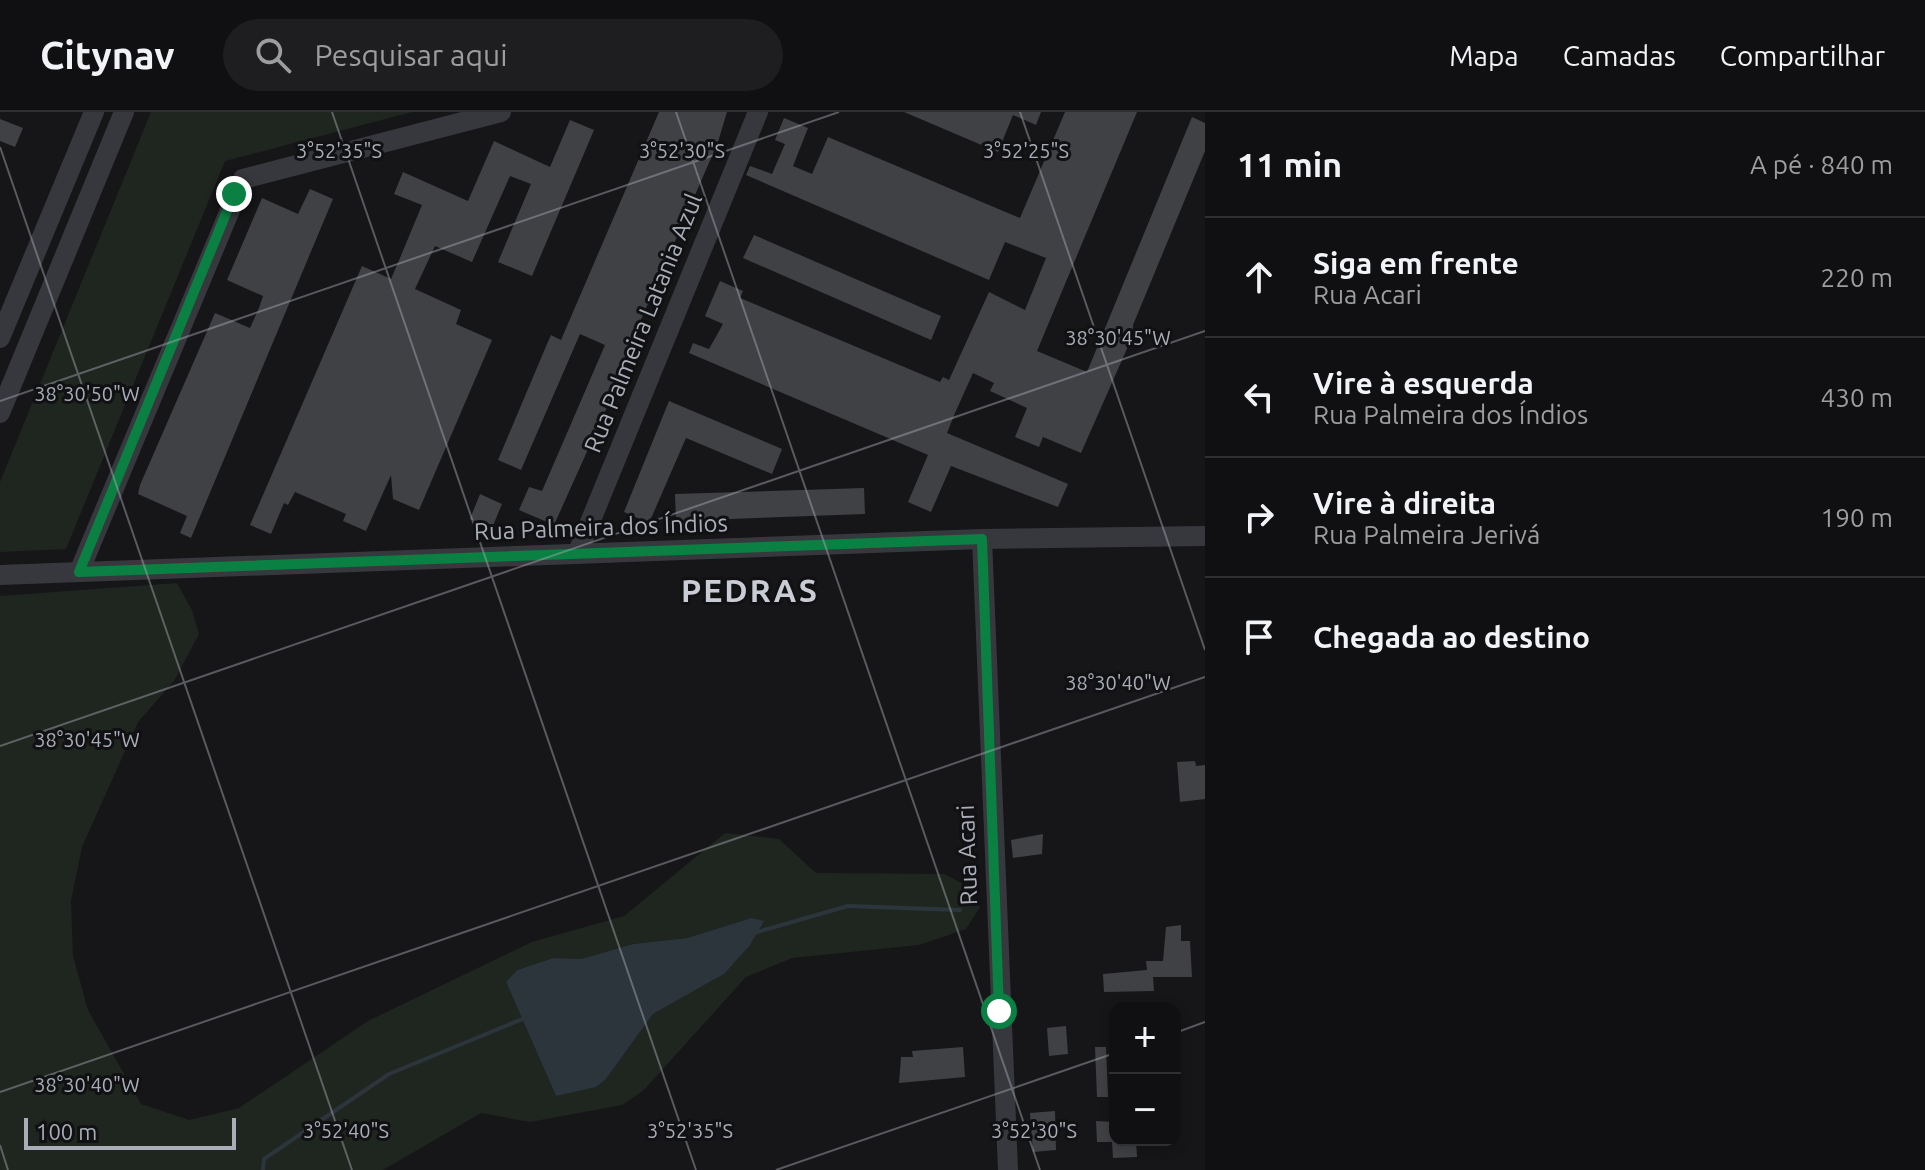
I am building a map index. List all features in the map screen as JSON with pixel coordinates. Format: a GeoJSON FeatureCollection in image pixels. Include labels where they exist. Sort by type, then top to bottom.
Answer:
{"type":"FeatureCollection","features":[{"type":"Feature","properties":{"kind":"street"},"geometry":{"type":"LineString","coordinates":[[0,338],[94,112]]}},
{"type":"Feature","properties":{"kind":"street"},"geometry":{"type":"LineString","coordinates":[[0,413],[124,112]]}},
{"type":"Feature","properties":{"kind":"street"},"geometry":{"type":"LineString","coordinates":[[79,572],[243,179],[501,112]]}},
{"type":"Feature","properties":{"kind":"street","name":"Rua Palmeira Latania Azul"},"geometry":{"type":"LineString","coordinates":[[577,554],[758,112]]}},
{"type":"Feature","properties":{"kind":"street","name":"Rua Palmeira dos Índios"},"geometry":{"type":"LineString","coordinates":[[0,575],[982,539],[1205,536]]}},
{"type":"Feature","properties":{"kind":"street","name":"Rua Acari"},"geometry":{"type":"LineString","coordinates":[[982,539],[1008,1170]]}},
{"type":"Feature","properties":{"kind":"shaded area"},"geometry":{"type":"Polygon","coordinates":[[[151,112],[412,112],[225,161],[66,549],[0,552],[0,482],[151,112]]]}},
{"type":"Feature","properties":{"kind":"shaded area"},"geometry":{"type":"Polygon","coordinates":[[[177,583],[192,610],[199,634],[174,681],[138,722],[82,847],[71,901],[73,956],[88,1010],[141,1104],[189,1120],[239,1108],[368,1021],[532,942],[624,916],[725,833],[779,839],[816,873],[944,874],[967,886],[980,907],[966,929],[919,945],[792,958],[746,977],[643,1091],[622,1105],[530,1122],[481,1113],[383,1170],[0,1170],[0,596],[177,583]],[[751,918],[687,938],[633,944],[581,959],[553,958],[517,970],[506,982],[556,1096],[606,1079],[653,1014],[724,974],[751,918]]]}},
{"type":"Feature","properties":{"kind":"shaded area"},"geometry":{"type":"Polygon","coordinates":[[[751,918],[764,921],[750,945],[724,974],[653,1014],[606,1079],[596,1087],[556,1096],[506,982],[517,970],[553,958],[581,959],[633,944],[687,938],[751,918]]]}},
{"type":"Feature","properties":{"kind":"building"},"geometry":{"type":"Polygon","coordinates":[[[659,112],[727,112],[718,142],[630,345],[612,396],[554,525],[519,510],[529,487],[542,491],[605,345],[580,334],[521,470],[498,460],[551,335],[561,340],[659,112]]]}},
{"type":"Feature","properties":{"kind":"building"},"geometry":{"type":"Polygon","coordinates":[[[904,112],[1041,112],[1036,125],[1013,115],[998,152],[904,112]]]}},
{"type":"Feature","properties":{"kind":"building"},"geometry":{"type":"Polygon","coordinates":[[[1065,112],[1137,112],[1037,351],[1087,372],[1192,117],[1205,123],[1205,151],[1133,325],[1133,335],[1081,453],[1043,437],[1039,447],[1015,437],[1027,408],[990,391],[994,383],[973,373],[955,413],[947,433],[1068,484],[1058,507],[951,466],[931,512],[908,502],[928,455],[689,353],[693,343],[709,349],[723,324],[705,316],[720,281],[743,291],[740,298],[940,382],[943,377],[949,380],[989,292],[1025,310],[1046,258],[1005,242],[989,280],[746,175],[750,166],[772,174],[785,144],[775,140],[784,118],[808,128],[793,166],[812,174],[828,137],[1020,218],[1065,112]]]}},
{"type":"Feature","properties":{"kind":"building"},"geometry":{"type":"Polygon","coordinates":[[[0,119],[23,128],[15,147],[0,141],[0,119]]]}},
{"type":"Feature","properties":{"kind":"building"},"geometry":{"type":"Polygon","coordinates":[[[570,120],[594,130],[532,276],[498,262],[531,184],[510,176],[472,262],[435,246],[415,289],[461,310],[456,324],[492,340],[419,510],[393,499],[391,475],[366,531],[343,521],[346,514],[295,492],[288,505],[284,503],[271,534],[250,525],[362,266],[391,279],[422,205],[394,194],[403,172],[468,201],[494,141],[550,167],[570,120]]]}},
{"type":"Feature","properties":{"kind":"building"},"geometry":{"type":"Polygon","coordinates":[[[310,189],[333,199],[191,538],[180,533],[187,516],[138,494],[140,485],[215,313],[250,328],[259,308],[263,296],[227,280],[262,198],[298,214],[310,189]]]}},
{"type":"Feature","properties":{"kind":"building"},"geometry":{"type":"Polygon","coordinates":[[[754,235],[941,316],[931,340],[743,258],[754,235]]]}},
{"type":"Feature","properties":{"kind":"building"},"geometry":{"type":"Polygon","coordinates":[[[669,401],[782,449],[772,474],[686,438],[649,523],[624,512],[669,401]]]}},
{"type":"Feature","properties":{"kind":"building"},"geometry":{"type":"Polygon","coordinates":[[[864,488],[865,514],[676,521],[675,494],[864,488]]]}},
{"type":"Feature","properties":{"kind":"building"},"geometry":{"type":"Polygon","coordinates":[[[480,494],[502,504],[492,528],[470,519],[480,494]]]}},
{"type":"Feature","properties":{"kind":"building"},"geometry":{"type":"Polygon","coordinates":[[[1195,761],[1196,766],[1205,765],[1205,799],[1180,802],[1177,762],[1195,761]]]}},
{"type":"Feature","properties":{"kind":"building"},"geometry":{"type":"Polygon","coordinates":[[[1043,834],[1042,854],[1013,858],[1011,840],[1043,834]]]}},
{"type":"Feature","properties":{"kind":"building"},"geometry":{"type":"Polygon","coordinates":[[[1181,925],[1181,941],[1190,941],[1192,977],[1153,977],[1154,991],[1104,992],[1103,974],[1147,970],[1146,961],[1163,961],[1166,927],[1181,925]]]}},
{"type":"Feature","properties":{"kind":"building"},"geometry":{"type":"Polygon","coordinates":[[[1066,1026],[1068,1054],[1049,1056],[1047,1028],[1066,1026]]]}},
{"type":"Feature","properties":{"kind":"building"},"geometry":{"type":"Polygon","coordinates":[[[963,1047],[965,1077],[899,1083],[901,1057],[913,1057],[912,1051],[963,1047]]]}},
{"type":"Feature","properties":{"kind":"building"},"geometry":{"type":"Polygon","coordinates":[[[1095,1047],[1106,1047],[1108,1097],[1097,1097],[1095,1047]]]}},
{"type":"Feature","properties":{"kind":"building"},"geometry":{"type":"Polygon","coordinates":[[[1055,1111],[1056,1150],[1033,1152],[1030,1113],[1055,1111]]]}},
{"type":"Feature","properties":{"kind":"building"},"geometry":{"type":"Polygon","coordinates":[[[1096,1121],[1109,1122],[1109,1142],[1097,1142],[1096,1121]]]}},
{"type":"Feature","properties":{"kind":"building"},"geometry":{"type":"Polygon","coordinates":[[[1112,1146],[1136,1146],[1137,1157],[1113,1158],[1112,1146]]]}},
{"type":"Feature","properties":{"kind":"waterway"},"geometry":{"type":"LineString","coordinates":[[754,933],[848,906],[960,910]]}},
{"type":"Feature","properties":{"kind":"waterway"},"geometry":{"type":"LineString","coordinates":[[263,1170],[264,1159],[389,1074],[525,1018]]}},
{"type":"Feature","properties":{"kind":"district","name":"PEDRAS"},"geometry":{"type":"Point","coordinates":[750,590]}},
{"type":"Feature","properties":{"kind":"route"},"geometry":{"type":"LineString","coordinates":[[234,194],[79,572],[982,539],[999,1011]]}}]}
